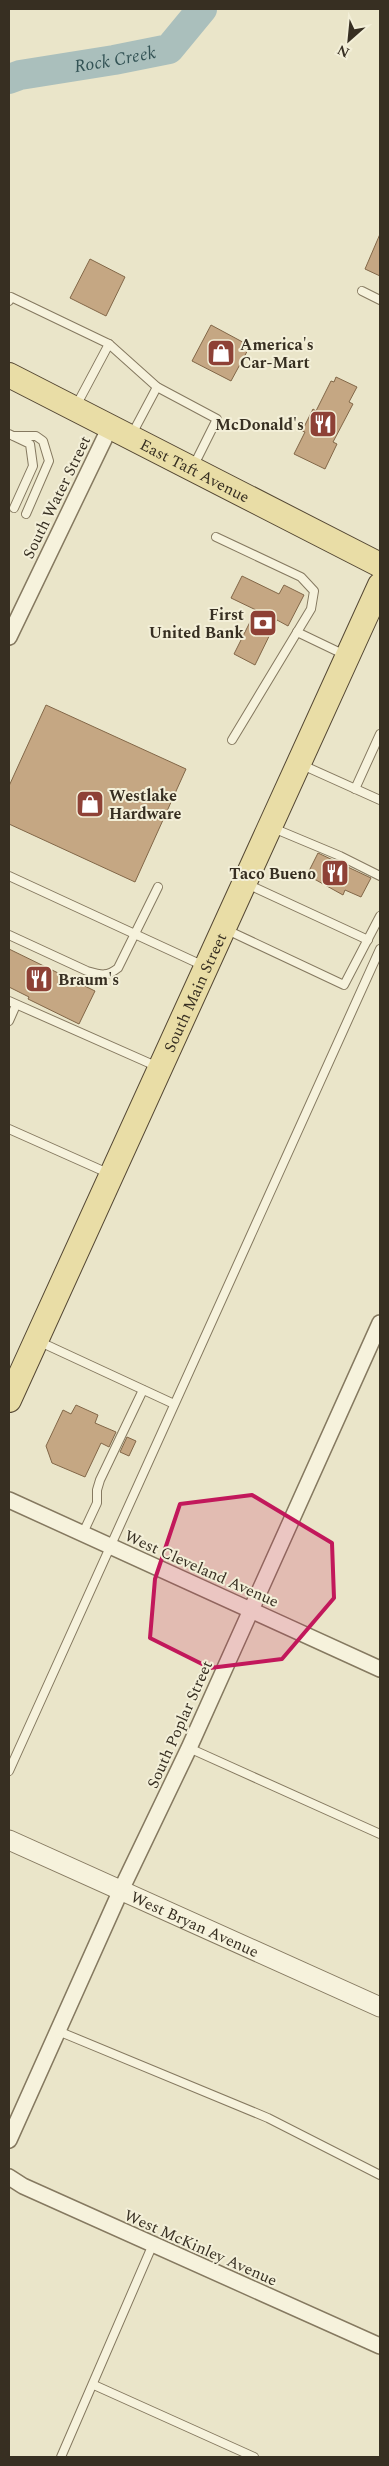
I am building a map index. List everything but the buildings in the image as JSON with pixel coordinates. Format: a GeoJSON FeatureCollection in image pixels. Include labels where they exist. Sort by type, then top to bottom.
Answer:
{"type":"FeatureCollection","features":[{"type":"Feature","properties":{"kind":"main road","name":"East Taft Avenue"},"geometry":{"type":"LineString","coordinates":[[9,375],[380,565]]}},
{"type":"Feature","properties":{"kind":"main road","name":"South Main Street"},"geometry":{"type":"LineString","coordinates":[[9,1400],[380,585]]}},
{"type":"Feature","properties":{"kind":"street","name":"South Water Street"},"geometry":{"type":"LineString","coordinates":[[9,637],[120,432]]}},
{"type":"Feature","properties":{"kind":"street","name":"South Poplar Street"},"geometry":{"type":"LineString","coordinates":[[9,2140],[121,1890],[189,1748],[380,1323]]}},
{"type":"Feature","properties":{"kind":"street","name":"West Cleveland Avenue"},"geometry":{"type":"LineString","coordinates":[[9,1500],[83,1532],[380,1669]]}},
{"type":"Feature","properties":{"kind":"street","name":"West Bryan Avenue"},"geometry":{"type":"LineString","coordinates":[[9,1840],[380,2007]]}},
{"type":"Feature","properties":{"kind":"street","name":"West McKinley Avenue"},"geometry":{"type":"LineString","coordinates":[[9,2177],[23,2186],[380,2346]]}},
{"type":"Feature","properties":{"kind":"lane"},"geometry":{"type":"LineString","coordinates":[[362,291],[380,300]]}},
{"type":"Feature","properties":{"kind":"lane"},"geometry":{"type":"LineString","coordinates":[[9,301],[11,296],[109,344],[157,387],[218,418],[192,469]]}},
{"type":"Feature","properties":{"kind":"lane"},"geometry":{"type":"LineString","coordinates":[[75,409],[109,344]]}},
{"type":"Feature","properties":{"kind":"lane"},"geometry":{"type":"LineString","coordinates":[[120,432],[157,387]]}},
{"type":"Feature","properties":{"kind":"lane"},"geometry":{"type":"LineString","coordinates":[[11,435],[30,444],[33,466],[14,508]]}},
{"type":"Feature","properties":{"kind":"lane"},"geometry":{"type":"LineString","coordinates":[[11,435],[36,436],[43,441],[49,461],[26,514]]}},
{"type":"Feature","properties":{"kind":"lane"},"geometry":{"type":"LineString","coordinates":[[216,537],[301,577],[314,591],[311,608],[232,740]]}},
{"type":"Feature","properties":{"kind":"lane"},"geometry":{"type":"LineString","coordinates":[[297,632],[347,656]]}},
{"type":"Feature","properties":{"kind":"lane"},"geometry":{"type":"LineString","coordinates":[[355,789],[380,734]]}},
{"type":"Feature","properties":{"kind":"lane"},"geometry":{"type":"LineString","coordinates":[[298,763],[380,800]]}},
{"type":"Feature","properties":{"kind":"lane"},"geometry":{"type":"LineString","coordinates":[[270,827],[340,856],[380,876]]}},
{"type":"Feature","properties":{"kind":"lane"},"geometry":{"type":"LineString","coordinates":[[9,876],[206,967]]}},
{"type":"Feature","properties":{"kind":"lane"},"geometry":{"type":"LineString","coordinates":[[244,883],[368,940]]}},
{"type":"Feature","properties":{"kind":"lane"},"geometry":{"type":"LineString","coordinates":[[9,935],[101,975],[110,975],[118,968],[136,935],[158,887]]}},
{"type":"Feature","properties":{"kind":"lane"},"geometry":{"type":"LineString","coordinates":[[224,929],[344,985],[380,916]]}},
{"type":"Feature","properties":{"kind":"lane"},"geometry":{"type":"LineString","coordinates":[[9,1771],[109,1545],[380,949]]}},
{"type":"Feature","properties":{"kind":"lane"},"geometry":{"type":"LineString","coordinates":[[9,1021],[12,1003],[160,1068]]}},
{"type":"Feature","properties":{"kind":"lane"},"geometry":{"type":"LineString","coordinates":[[9,1129],[112,1174]]}},
{"type":"Feature","properties":{"kind":"lane"},"geometry":{"type":"LineString","coordinates":[[36,1340],[174,1404]]}},
{"type":"Feature","properties":{"kind":"lane"},"geometry":{"type":"LineString","coordinates":[[83,1532],[97,1503],[97,1490],[100,1480],[143,1390]]}},
{"type":"Feature","properties":{"kind":"lane"},"geometry":{"type":"LineString","coordinates":[[189,1748],[380,1834]]}},
{"type":"Feature","properties":{"kind":"lane"},"geometry":{"type":"LineString","coordinates":[[58,2032],[268,2118],[380,2175]]}},
{"type":"Feature","properties":{"kind":"lane"},"geometry":{"type":"LineString","coordinates":[[61,2457],[94,2385],[153,2244]]}},
{"type":"Feature","properties":{"kind":"lane"},"geometry":{"type":"LineString","coordinates":[[94,2385],[254,2457]]}},
{"type":"Feature","properties":{"kind":"highlighted area"},"geometry":{"type":"Polygon","coordinates":[[[252,1495],[332,1543],[334,1598],[282,1659],[210,1668],[150,1638],[155,1579],[180,1504],[252,1495]]]}},
{"type":"Feature","properties":{"kind":"waterway","name":"Rock Creek"},"geometry":{"type":"LineString","coordinates":[[9,79],[20,75],[169,49],[202,9]]}},
{"type":"Feature","properties":{"kind":"place","name":"America's Car-Mart"},"geometry":{"type":"Point","coordinates":[221,353]}},
{"type":"Feature","properties":{"kind":"place","name":"McDonald's"},"geometry":{"type":"Point","coordinates":[323,424]}},
{"type":"Feature","properties":{"kind":"place","name":"First United Bank"},"geometry":{"type":"Point","coordinates":[263,623]}},
{"type":"Feature","properties":{"kind":"place","name":"Westlake Hardware"},"geometry":{"type":"Point","coordinates":[90,804]}},
{"type":"Feature","properties":{"kind":"place","name":"Taco Bueno"},"geometry":{"type":"Point","coordinates":[335,873]}},
{"type":"Feature","properties":{"kind":"place","name":"Braum's"},"geometry":{"type":"Point","coordinates":[39,979]}}]}
